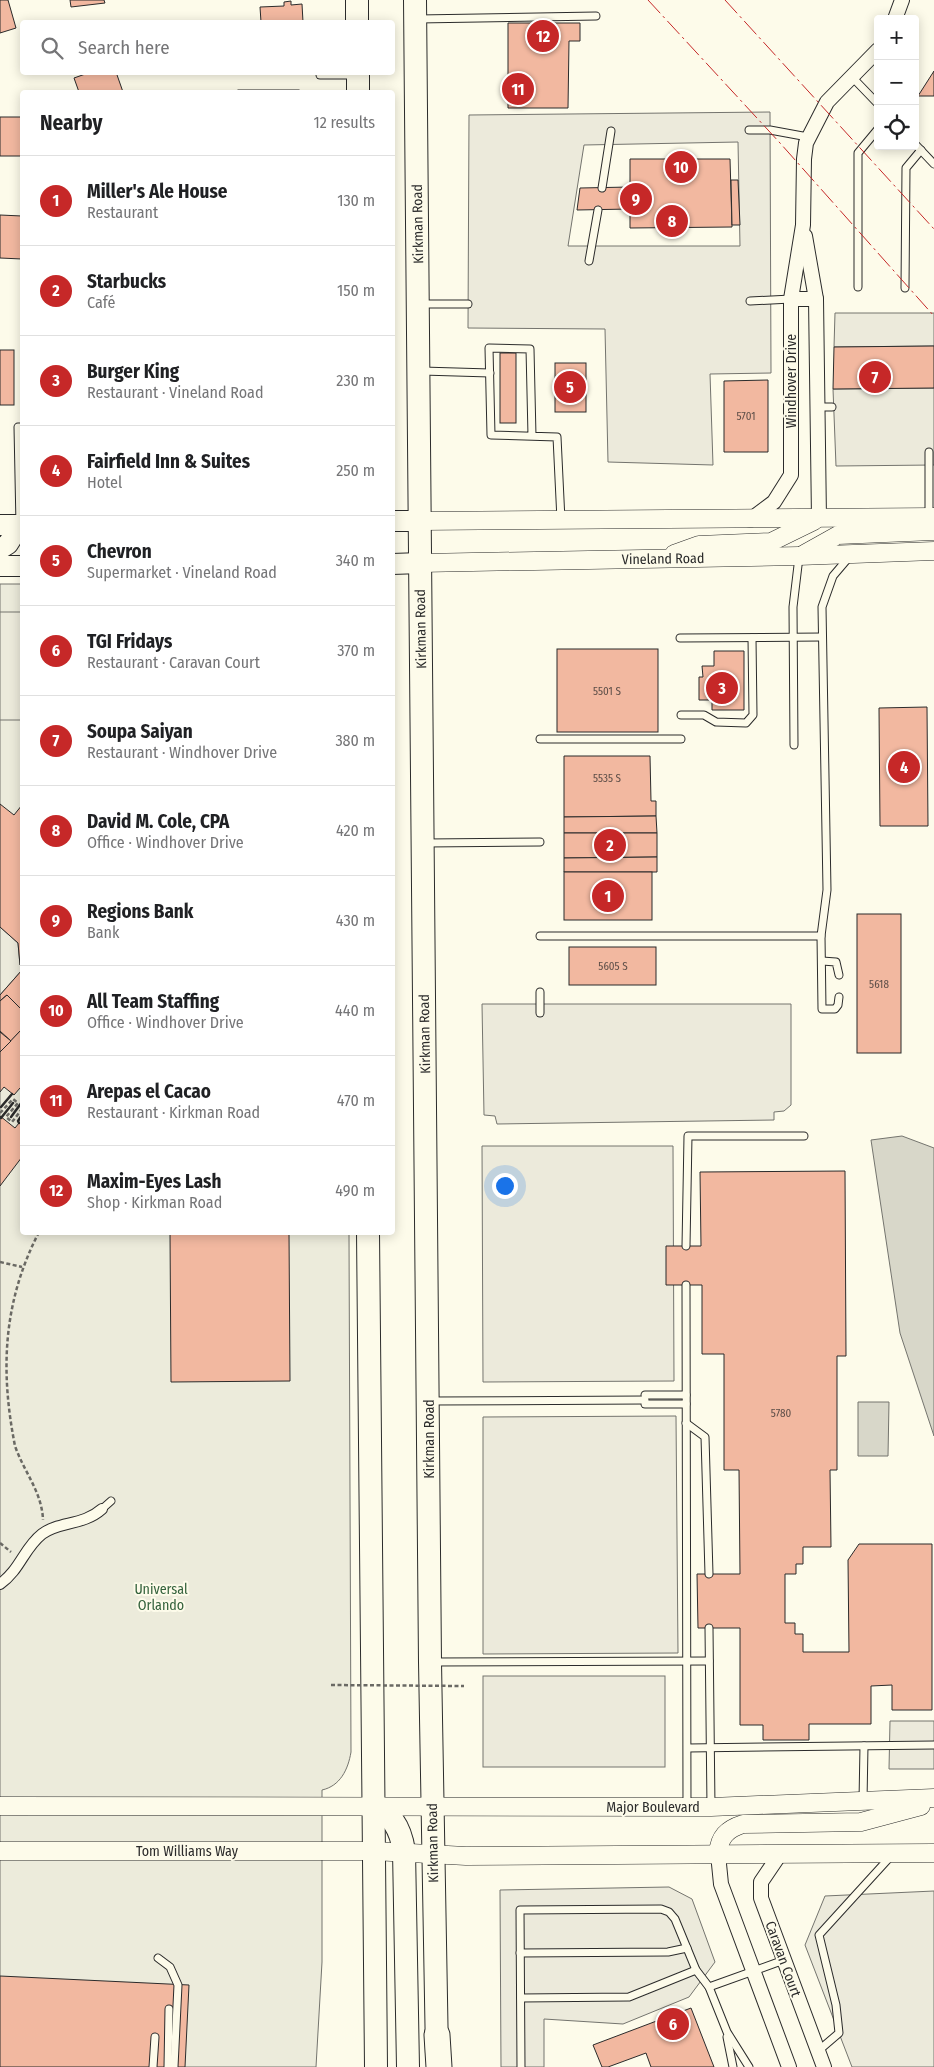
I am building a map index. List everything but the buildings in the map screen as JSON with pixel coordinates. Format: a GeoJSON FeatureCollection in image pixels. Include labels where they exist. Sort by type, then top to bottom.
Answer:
{"type":"FeatureCollection","features":[{"type":"Feature","properties":{"kind":"highway"},"geometry":{"type":"LineString","coordinates":[[437,2035],[438,2067]]}},
{"type":"Feature","properties":{"kind":"main road"},"geometry":{"type":"LineString","coordinates":[[357,0],[357,20]]}},
{"type":"Feature","properties":{"kind":"main road","name":"Kirkman Road"},"geometry":{"type":"LineString","coordinates":[[415,9],[430,1662],[437,2035]]}},
{"type":"Feature","properties":{"kind":"main road"},"geometry":{"type":"LineString","coordinates":[[395,522],[420,521]]}},
{"type":"Feature","properties":{"kind":"main road"},"geometry":{"type":"LineString","coordinates":[[0,549],[8,544],[14,525]]}},
{"type":"Feature","properties":{"kind":"main road","name":"Vineland Road"},"geometry":{"type":"LineString","coordinates":[[395,564],[420,563]]}},
{"type":"Feature","properties":{"kind":"main road"},"geometry":{"type":"LineString","coordinates":[[0,566],[20,566]]}},
{"type":"Feature","properties":{"kind":"main road"},"geometry":{"type":"LineString","coordinates":[[368,1235],[372,1807],[376,2067]]}},
{"type":"Feature","properties":{"kind":"main road"},"geometry":{"type":"LineString","coordinates":[[372,1807],[387,1814],[395,1822],[401,1836],[404,1851],[408,2067]]}},
{"type":"Feature","properties":{"kind":"street"},"geometry":{"type":"LineString","coordinates":[[896,15],[902,0]]}},
{"type":"Feature","properties":{"kind":"street","name":"Windhover Drive"},"geometry":{"type":"LineString","coordinates":[[750,520],[774,502],[791,475],[791,300],[803,225],[804,159],[808,137],[827,102],[874,54]]}},
{"type":"Feature","properties":{"kind":"street","name":"Windhover Drive"},"geometry":{"type":"LineString","coordinates":[[803,225],[816,299],[819,519]]}},
{"type":"Feature","properties":{"kind":"street"},"geometry":{"type":"LineString","coordinates":[[791,300],[816,299]]}},
{"type":"Feature","properties":{"kind":"street"},"geometry":{"type":"LineString","coordinates":[[662,559],[699,545],[771,542],[819,519]]}},
{"type":"Feature","properties":{"kind":"street"},"geometry":{"type":"LineString","coordinates":[[420,521],[819,519],[932,522]]}},
{"type":"Feature","properties":{"kind":"street"},"geometry":{"type":"LineString","coordinates":[[799,556],[838,535],[932,522]]}},
{"type":"Feature","properties":{"kind":"street","name":"Vineland Road"},"geometry":{"type":"LineString","coordinates":[[420,563],[799,556],[934,551]]}},
{"type":"Feature","properties":{"kind":"street"},"geometry":{"type":"LineString","coordinates":[[0,1584],[19,1567],[30,1547],[42,1534],[88,1518],[102,1509]]}},
{"type":"Feature","properties":{"kind":"street","name":"Major Boulevard"},"geometry":{"type":"LineString","coordinates":[[372,1807],[711,1807],[934,1798]]}},
{"type":"Feature","properties":{"kind":"street"},"geometry":{"type":"LineString","coordinates":[[789,2067],[721,1884],[718,1854],[724,1834],[732,1828],[743,1824],[861,1822],[934,1802]]}},
{"type":"Feature","properties":{"kind":"street"},"geometry":{"type":"LineString","coordinates":[[0,1806],[372,1807]]}},
{"type":"Feature","properties":{"kind":"street","name":"Tom Williams Way"},"geometry":{"type":"LineString","coordinates":[[0,1851],[373,1851]]}},
{"type":"Feature","properties":{"kind":"street"},"geometry":{"type":"LineString","coordinates":[[373,1851],[404,1851],[434,1855],[934,1853]]}},
{"type":"Feature","properties":{"kind":"street","name":"Caravan Court"},"geometry":{"type":"LineString","coordinates":[[780,1854],[761,1882],[760,1893],[824,2067]]}},
{"type":"Feature","properties":{"kind":"lane"},"geometry":{"type":"LineString","coordinates":[[415,9],[596,16]]}},
{"type":"Feature","properties":{"kind":"lane"},"geometry":{"type":"LineString","coordinates":[[320,76],[358,80]]}},
{"type":"Feature","properties":{"kind":"lane"},"geometry":{"type":"LineString","coordinates":[[852,76],[874,100]]}},
{"type":"Feature","properties":{"kind":"lane"},"geometry":{"type":"LineString","coordinates":[[749,130],[770,130],[808,137]]}},
{"type":"Feature","properties":{"kind":"lane"},"geometry":{"type":"LineString","coordinates":[[602,188],[611,131]]}},
{"type":"Feature","properties":{"kind":"lane"},"geometry":{"type":"LineString","coordinates":[[858,287],[858,153],[874,134]]}},
{"type":"Feature","properties":{"kind":"lane"},"geometry":{"type":"LineString","coordinates":[[905,288],[906,168],[921,150],[934,164]]}},
{"type":"Feature","properties":{"kind":"lane"},"geometry":{"type":"LineString","coordinates":[[589,261],[598,210]]}},
{"type":"Feature","properties":{"kind":"lane"},"geometry":{"type":"LineString","coordinates":[[750,301],[791,300]]}},
{"type":"Feature","properties":{"kind":"lane"},"geometry":{"type":"LineString","coordinates":[[418,304],[468,304]]}},
{"type":"Feature","properties":{"kind":"lane"},"geometry":{"type":"LineString","coordinates":[[532,436],[530,349],[489,348],[491,436],[557,437],[561,520]]}},
{"type":"Feature","properties":{"kind":"lane"},"geometry":{"type":"LineString","coordinates":[[419,371],[490,373]]}},
{"type":"Feature","properties":{"kind":"lane"},"geometry":{"type":"LineString","coordinates":[[818,407],[832,407]]}},
{"type":"Feature","properties":{"kind":"lane"},"geometry":{"type":"LineString","coordinates":[[14,525],[18,427],[20,427]]}},
{"type":"Feature","properties":{"kind":"lane"},"geometry":{"type":"LineString","coordinates":[[929,452],[932,522]]}},
{"type":"Feature","properties":{"kind":"lane"},"geometry":{"type":"LineString","coordinates":[[839,996],[835,1009],[822,1009],[821,936],[827,890],[823,762],[822,608],[832,576],[851,554]]}},
{"type":"Feature","properties":{"kind":"lane"},"geometry":{"type":"LineString","coordinates":[[794,746],[792,608],[799,556]]}},
{"type":"Feature","properties":{"kind":"lane"},"geometry":{"type":"LineString","coordinates":[[680,638],[822,637]]}},
{"type":"Feature","properties":{"kind":"lane"},"geometry":{"type":"LineString","coordinates":[[681,715],[704,715],[716,722],[746,723],[753,715],[752,638]]}},
{"type":"Feature","properties":{"kind":"lane"},"geometry":{"type":"LineString","coordinates":[[540,739],[681,738]]}},
{"type":"Feature","properties":{"kind":"lane"},"geometry":{"type":"LineString","coordinates":[[423,843],[540,842]]}},
{"type":"Feature","properties":{"kind":"lane"},"geometry":{"type":"LineString","coordinates":[[540,936],[821,936]]}},
{"type":"Feature","properties":{"kind":"lane"},"geometry":{"type":"LineString","coordinates":[[822,961],[836,962],[839,975]]}},
{"type":"Feature","properties":{"kind":"lane"},"geometry":{"type":"LineString","coordinates":[[540,992],[540,1013]]}},
{"type":"Feature","properties":{"kind":"lane"},"geometry":{"type":"LineString","coordinates":[[686,1246],[688,1136],[804,1136]]}},
{"type":"Feature","properties":{"kind":"lane"},"geometry":{"type":"LineString","coordinates":[[686,1285],[687,1807]]}},
{"type":"Feature","properties":{"kind":"lane"},"geometry":{"type":"LineString","coordinates":[[645,1400],[686,1395]]}},
{"type":"Feature","properties":{"kind":"lane"},"geometry":{"type":"LineString","coordinates":[[428,1401],[645,1400],[686,1404]]}},
{"type":"Feature","properties":{"kind":"lane"},"geometry":{"type":"LineString","coordinates":[[686,1424],[705,1437],[709,1574]]}},
{"type":"Feature","properties":{"kind":"lane"},"geometry":{"type":"LineString","coordinates":[[102,1509],[111,1501]]}},
{"type":"Feature","properties":{"kind":"lane"},"geometry":{"type":"LineString","coordinates":[[710,1628],[711,1807]]}},
{"type":"Feature","properties":{"kind":"lane"},"geometry":{"type":"LineString","coordinates":[[430,1662],[710,1661]]}},
{"type":"Feature","properties":{"kind":"lane"},"geometry":{"type":"LineString","coordinates":[[688,1748],[934,1745]]}},
{"type":"Feature","properties":{"kind":"lane"},"geometry":{"type":"LineString","coordinates":[[864,1746],[864,1802]]}},
{"type":"Feature","properties":{"kind":"lane"},"geometry":{"type":"LineString","coordinates":[[818,2051],[839,2034],[836,2005],[819,1935],[893,1854]]}},
{"type":"Feature","properties":{"kind":"lane"},"geometry":{"type":"LineString","coordinates":[[521,2067],[519,1912],[523,1909],[661,1909],[669,1912],[675,1919],[696,1970],[708,1987],[726,2032],[733,2067]]}},
{"type":"Feature","properties":{"kind":"lane"},"geometry":{"type":"LineString","coordinates":[[520,1953],[668,1952],[687,1948]]}},
{"type":"Feature","properties":{"kind":"lane"},"geometry":{"type":"LineString","coordinates":[[158,1958],[170,1966],[178,1984],[174,2067]]}},
{"type":"Feature","properties":{"kind":"lane"},"geometry":{"type":"LineString","coordinates":[[708,1987],[784,1960]]}},
{"type":"Feature","properties":{"kind":"lane"},"geometry":{"type":"LineString","coordinates":[[521,1998],[629,1997],[696,1970]]}},
{"type":"Feature","properties":{"kind":"lane"},"geometry":{"type":"LineString","coordinates":[[168,2067],[169,2009]]}},
{"type":"Feature","properties":{"kind":"lane"},"geometry":{"type":"LineString","coordinates":[[726,2032],[749,2067]]}},
{"type":"Feature","properties":{"kind":"lane"},"geometry":{"type":"LineString","coordinates":[[153,2067],[155,2037]]}},
{"type":"Feature","properties":{"kind":"path"},"geometry":{"type":"LineString","coordinates":[[0,1113],[13,1099],[18,1103],[6,1117],[12,1122],[20,1111]]}},
{"type":"Feature","properties":{"kind":"path"},"geometry":{"type":"LineString","coordinates":[[4,1325],[12,1293],[38,1235]]}},
{"type":"Feature","properties":{"kind":"path"},"geometry":{"type":"LineString","coordinates":[[0,1262],[22,1267]]}},
{"type":"Feature","properties":{"kind":"path"},"geometry":{"type":"LineString","coordinates":[[4,1406],[18,1454],[41,1499],[42,1534]]}},
{"type":"Feature","properties":{"kind":"path"},"geometry":{"type":"LineString","coordinates":[[331,1685],[464,1686]]}},
{"type":"Feature","properties":{"kind":"green space","name":"Universal Orlando"},"geometry":{"type":"Polygon","coordinates":[[[0,584],[20,584],[20,1235],[349,1235],[351,1752],[348,1765],[342,1776],[334,1785],[322,1790],[322,1962],[316,2067],[0,2067],[0,584]]]}},
{"type":"Feature","properties":{"kind":"shaded area"},"geometry":{"type":"Polygon","coordinates":[[[770,112],[771,373],[710,374],[713,465],[608,462],[605,329],[468,328],[469,115],[770,112]],[[738,142],[584,145],[568,246],[740,246],[738,142]]]}},
{"type":"Feature","properties":{"kind":"shaded area"},"geometry":{"type":"Polygon","coordinates":[[[835,313],[934,313],[934,346],[834,347],[835,313]]]}},
{"type":"Feature","properties":{"kind":"shaded area"},"geometry":{"type":"Polygon","coordinates":[[[934,388],[934,465],[836,466],[833,389],[934,388]]]}},
{"type":"Feature","properties":{"kind":"shaded area"},"geometry":{"type":"Polygon","coordinates":[[[0,612],[20,612],[20,720],[0,720],[0,612]]]}},
{"type":"Feature","properties":{"kind":"shaded area"},"geometry":{"type":"Polygon","coordinates":[[[0,927],[18,943],[20,972],[0,995],[0,927]]]}},
{"type":"Feature","properties":{"kind":"shaded area"},"geometry":{"type":"Polygon","coordinates":[[[482,1004],[791,1004],[791,1105],[784,1111],[774,1112],[774,1120],[497,1124],[495,1116],[484,1115],[482,1004]]]}},
{"type":"Feature","properties":{"kind":"shaded area"},"geometry":{"type":"Polygon","coordinates":[[[902,1136],[934,1148],[934,1436],[900,1333],[871,1140],[902,1136]]]}},
{"type":"Feature","properties":{"kind":"shaded area"},"geometry":{"type":"Polygon","coordinates":[[[482,1146],[673,1146],[674,1381],[483,1382],[482,1146]]]}},
{"type":"Feature","properties":{"kind":"shaded area"},"geometry":{"type":"Polygon","coordinates":[[[858,1402],[889,1402],[888,1456],[858,1456],[858,1402]]]}},
{"type":"Feature","properties":{"kind":"shaded area"},"geometry":{"type":"Polygon","coordinates":[[[676,1416],[678,1653],[483,1654],[483,1417],[676,1416]]]}},
{"type":"Feature","properties":{"kind":"shaded area"},"geometry":{"type":"Polygon","coordinates":[[[483,1676],[665,1676],[665,1767],[483,1767],[483,1676]]]}},
{"type":"Feature","properties":{"kind":"shaded area"},"geometry":{"type":"Polygon","coordinates":[[[890,1721],[934,1721],[934,1769],[889,1769],[890,1721]]]}},
{"type":"Feature","properties":{"kind":"shaded area"},"geometry":{"type":"Polygon","coordinates":[[[669,1887],[692,1899],[715,1962],[689,1997],[623,2024],[544,2019],[544,2067],[501,2067],[500,1890],[669,1887]]]}},
{"type":"Feature","properties":{"kind":"shaded area"},"geometry":{"type":"Polygon","coordinates":[[[934,1891],[934,2067],[852,2067],[805,1945],[825,1896],[934,1891]]]}},
{"type":"Feature","properties":{"kind":"wall"},"geometry":{"type":"LineString","coordinates":[[1,1107],[12,1094]]}},
{"type":"Feature","properties":{"kind":"wall"},"geometry":{"type":"LineString","coordinates":[[1,1118],[13,1103]]}},
{"type":"Feature","properties":{"kind":"wall"},"geometry":{"type":"LineString","coordinates":[[11,1117],[20,1105]]}},
{"type":"Feature","properties":{"kind":"wall"},"geometry":{"type":"LineString","coordinates":[[19,1123],[20,1118]]}},
{"type":"Feature","properties":{"kind":"power"},"geometry":{"type":"LineString","coordinates":[[648,0],[780,143],[934,316]]}},
{"type":"Feature","properties":{"kind":"power"},"geometry":{"type":"LineString","coordinates":[[725,0],[934,229]]}},
{"type":"Feature","properties":{"kind":"place","name":"Maxim-Eyes Lash"},"geometry":{"type":"Point","coordinates":[543,36]}},
{"type":"Feature","properties":{"kind":"place","name":"Arepas el Cacao"},"geometry":{"type":"Point","coordinates":[518,89]}},
{"type":"Feature","properties":{"kind":"place","name":"All Team Staffing"},"geometry":{"type":"Point","coordinates":[681,167]}},
{"type":"Feature","properties":{"kind":"place","name":"Regions Bank"},"geometry":{"type":"Point","coordinates":[636,199]}},
{"type":"Feature","properties":{"kind":"place","name":"David M. Cole, CPA"},"geometry":{"type":"Point","coordinates":[672,221]}},
{"type":"Feature","properties":{"kind":"place","name":"Soupa Saiyan"},"geometry":{"type":"Point","coordinates":[875,377]}},
{"type":"Feature","properties":{"kind":"place","name":"Chevron"},"geometry":{"type":"Point","coordinates":[570,387]}},
{"type":"Feature","properties":{"kind":"place","name":"Burger King"},"geometry":{"type":"Point","coordinates":[722,688]}},
{"type":"Feature","properties":{"kind":"place","name":"Fairfield Inn & Suites"},"geometry":{"type":"Point","coordinates":[904,767]}},
{"type":"Feature","properties":{"kind":"place","name":"Starbucks"},"geometry":{"type":"Point","coordinates":[610,845]}},
{"type":"Feature","properties":{"kind":"place","name":"Miller's Ale House"},"geometry":{"type":"Point","coordinates":[608,896]}},
{"type":"Feature","properties":{"kind":"place","name":"TGI Fridays"},"geometry":{"type":"Point","coordinates":[673,2024]}}]}
